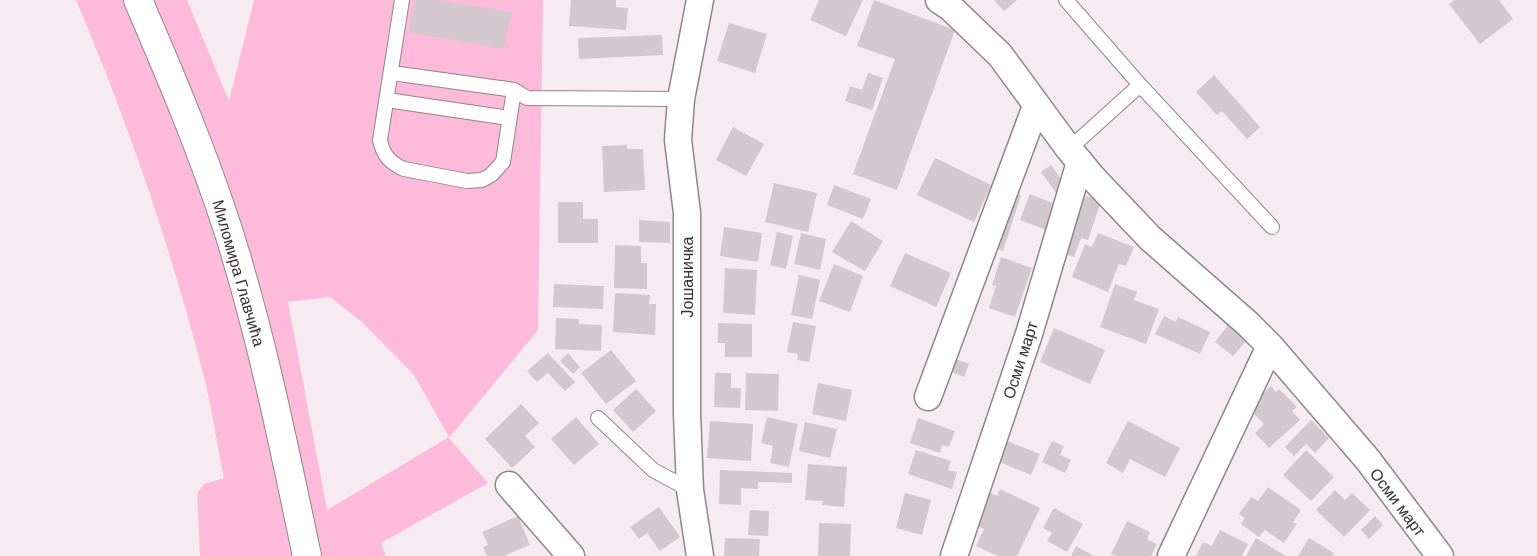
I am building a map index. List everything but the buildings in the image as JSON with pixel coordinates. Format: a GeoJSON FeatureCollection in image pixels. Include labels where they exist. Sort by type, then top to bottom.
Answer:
{"type":"FeatureCollection","features":[{"type":"Feature","properties":{"kind":"street","name":"Миломира Главчића"},"geometry":{"type":"LineString","coordinates":[[138,0],[188,117],[247,293],[280,425],[307,556]]}},
{"type":"Feature","properties":{"kind":"street","name":"Јошаничка"},"geometry":{"type":"LineString","coordinates":[[700,0],[681,100],[678,140],[687,213],[687,413],[690,490],[700,556]]}},
{"type":"Feature","properties":{"kind":"street","name":"Осми март"},"geometry":{"type":"LineString","coordinates":[[939,0],[951,8],[1000,55],[1074,156],[1150,238],[1248,324],[1270,346],[1368,460],[1430,552]]}},
{"type":"Feature","properties":{"kind":"street"},"geometry":{"type":"LineString","coordinates":[[928,397],[1036,106]]}},
{"type":"Feature","properties":{"kind":"street","name":"Осми март"},"geometry":{"type":"LineString","coordinates":[[954,556],[1029,334],[1074,156]]}},
{"type":"Feature","properties":{"kind":"street"},"geometry":{"type":"LineString","coordinates":[[1171,556],[1270,346]]}},
{"type":"Feature","properties":{"kind":"street"},"geometry":{"type":"LineString","coordinates":[[509,485],[571,556]]}},
{"type":"Feature","properties":{"kind":"lane"},"geometry":{"type":"LineString","coordinates":[[402,0],[380,140],[382,149],[388,159],[395,165],[404,170],[467,181],[482,180],[491,176],[503,162],[514,90]]}},
{"type":"Feature","properties":{"kind":"lane"},"geometry":{"type":"LineString","coordinates":[[1066,0],[1140,85],[1272,227]]}},
{"type":"Feature","properties":{"kind":"lane"},"geometry":{"type":"LineString","coordinates":[[392,73],[514,90],[527,98],[681,100]]}},
{"type":"Feature","properties":{"kind":"lane"},"geometry":{"type":"LineString","coordinates":[[1074,156],[1140,85]]}},
{"type":"Feature","properties":{"kind":"lane"},"geometry":{"type":"LineString","coordinates":[[387,100],[509,118]]}},
{"type":"Feature","properties":{"kind":"lane"},"geometry":{"type":"LineString","coordinates":[[598,418],[653,470],[690,490]]}},
{"type":"Feature","properties":{"kind":"shaded area"},"geometry":{"type":"Polygon","coordinates":[[[76,0],[187,0],[229,101],[254,0],[543,0],[538,330],[449,438],[488,483],[381,543],[386,556],[200,556],[197,493],[204,484],[224,478],[210,402],[163,233],[131,139],[76,0]],[[330,297],[288,302],[327,510],[449,437],[414,375],[362,322],[330,297]]]}}]}
